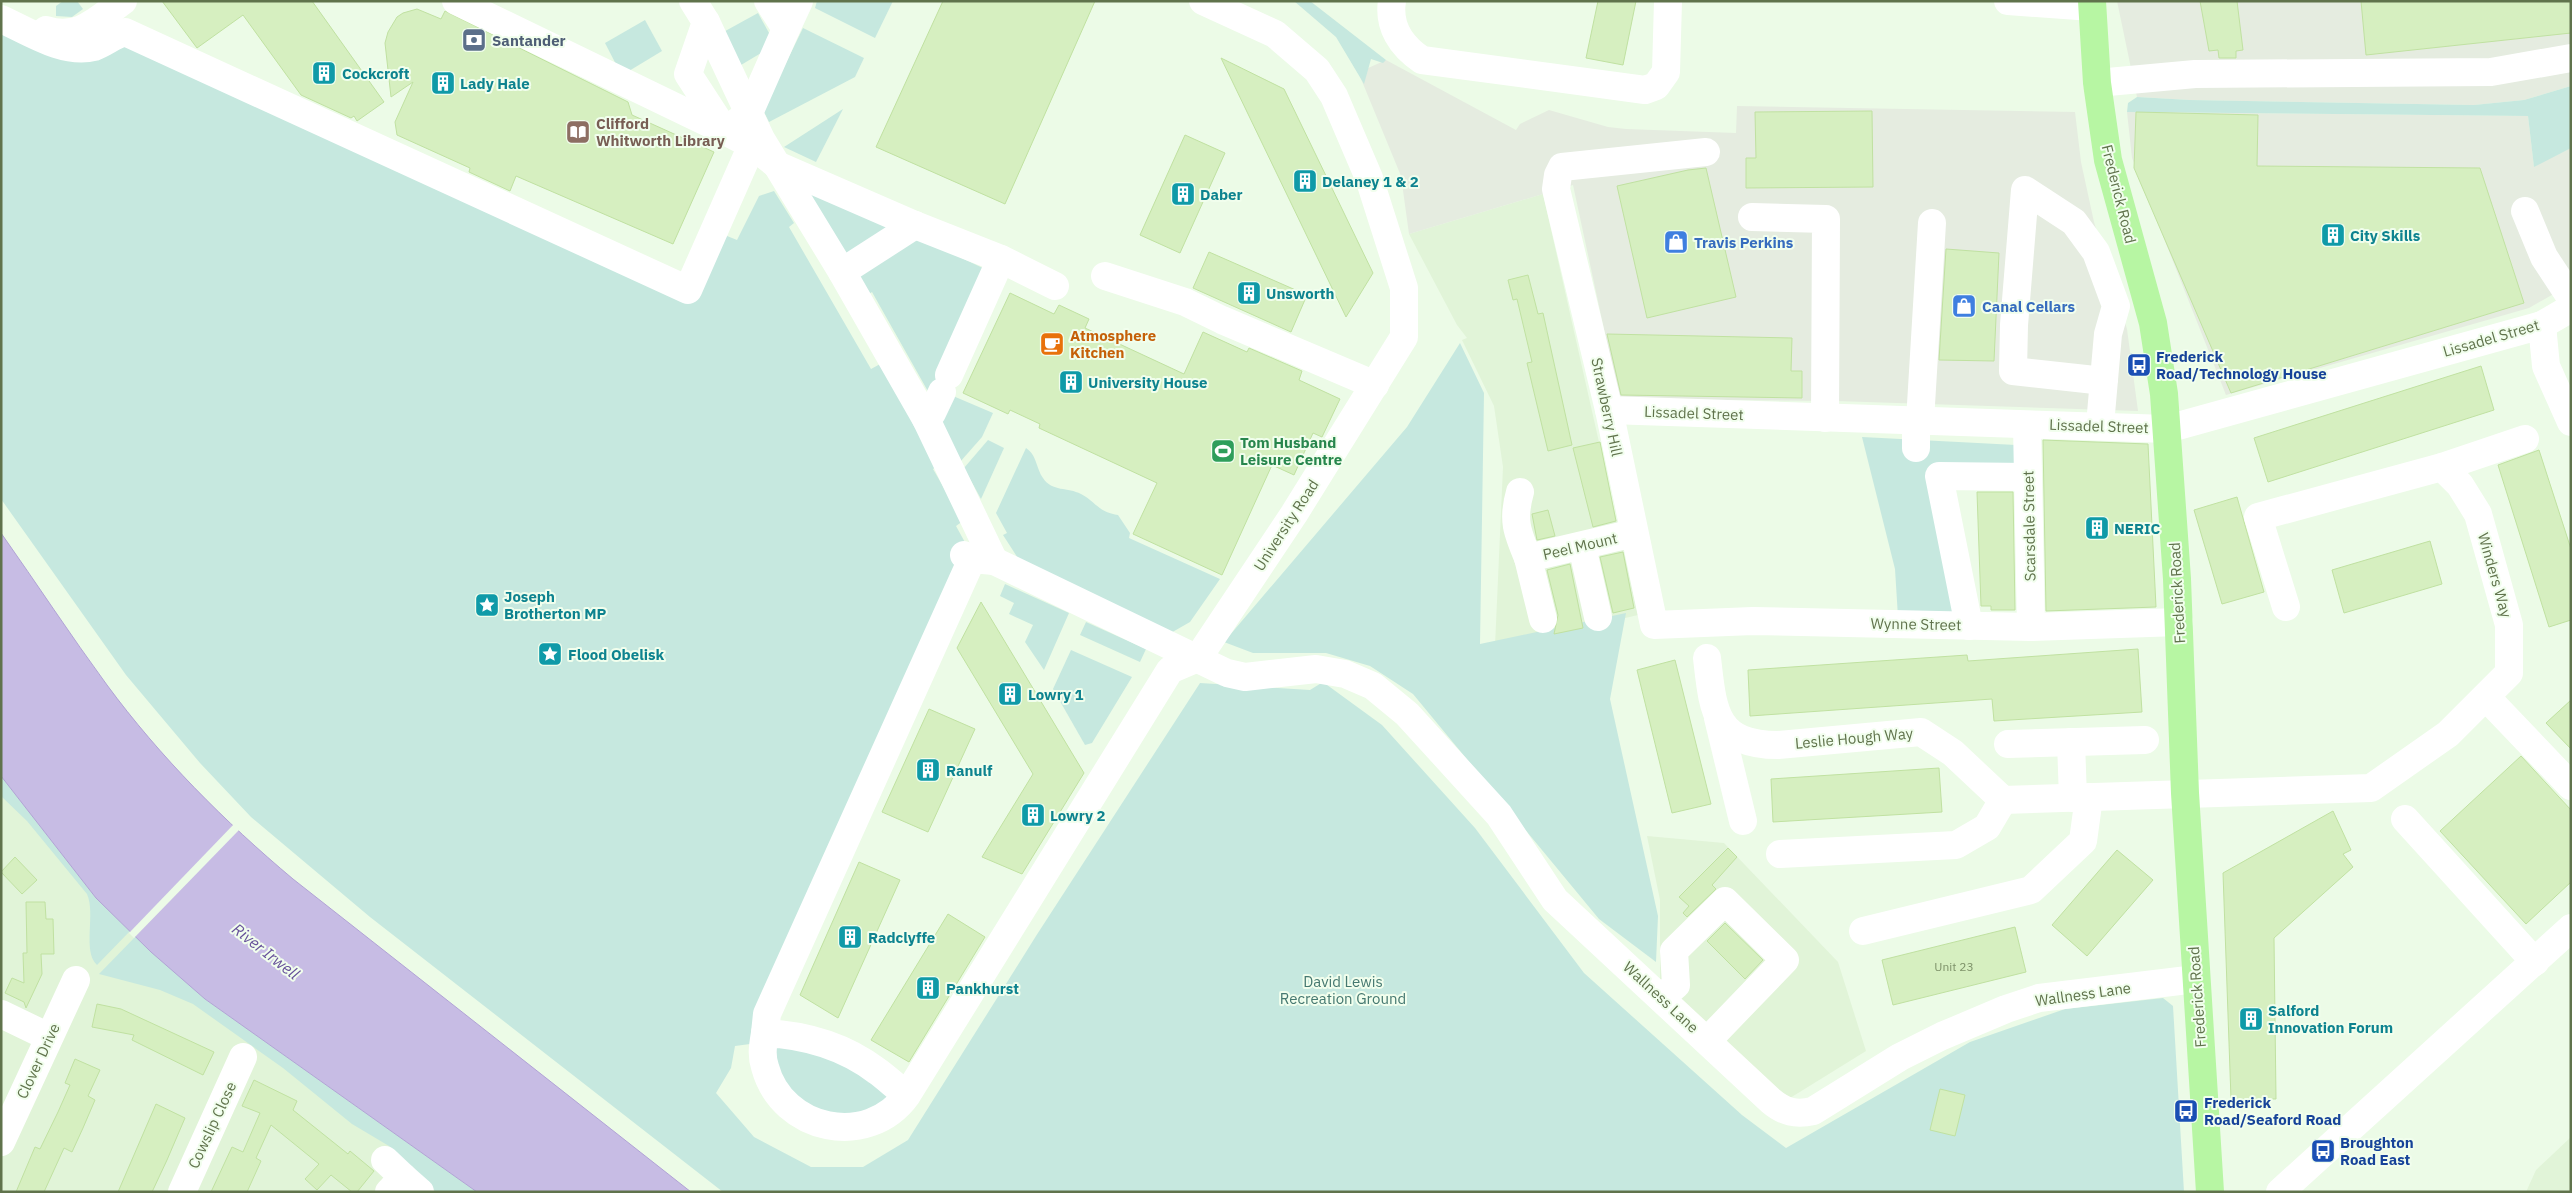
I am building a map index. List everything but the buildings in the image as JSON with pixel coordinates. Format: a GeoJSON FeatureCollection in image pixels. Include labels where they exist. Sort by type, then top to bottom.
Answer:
{"type":"FeatureCollection","features":[{"type":"Feature","properties":{"kind":"main road","name":"Frederick Road"},"geometry":{"type":"LineString","coordinates":[[2092,4],[2098,93],[2108,160],[2153,323],[2167,429],[2179,622],[2185,793],[2210,1192]]}},
{"type":"Feature","properties":{"kind":"street"},"geometry":{"type":"LineString","coordinates":[[456,1],[725,130],[752,145],[777,165],[915,225],[1001,259],[1055,286]]}},
{"type":"Feature","properties":{"kind":"street"},"geometry":{"type":"LineString","coordinates":[[768,1],[786,28]]}},
{"type":"Feature","properties":{"kind":"street"},"geometry":{"type":"LineString","coordinates":[[725,130],[749,113],[799,1]]}},
{"type":"Feature","properties":{"kind":"street","name":"University Road"},"geometry":{"type":"LineString","coordinates":[[1198,658],[1294,514],[1404,337],[1404,288],[1369,178],[1334,96],[1317,70],[1275,34],[1203,1]]}},
{"type":"Feature","properties":{"kind":"street"},"geometry":{"type":"LineString","coordinates":[[1392,1],[1392,22],[1401,41],[1422,60],[1645,90],[1656,86],[1666,72],[1668,1]]}},
{"type":"Feature","properties":{"kind":"street"},"geometry":{"type":"LineString","coordinates":[[2008,1],[2092,4]]}},
{"type":"Feature","properties":{"kind":"street"},"geometry":{"type":"LineString","coordinates":[[1,10],[45,30],[62,34],[85,28],[117,3]]}},
{"type":"Feature","properties":{"kind":"street"},"geometry":{"type":"LineString","coordinates":[[700,12],[688,74],[725,130]]}},
{"type":"Feature","properties":{"kind":"street"},"geometry":{"type":"LineString","coordinates":[[700,12],[749,113],[777,165],[842,272],[926,419],[977,559],[767,1014],[762,1052],[769,1080],[785,1104],[809,1120],[835,1128],[863,1126],[888,1115],[899,1106],[1170,670],[1198,658]]}},
{"type":"Feature","properties":{"kind":"street"},"geometry":{"type":"LineString","coordinates":[[1,19],[73,48],[92,47],[116,34],[126,32],[688,290],[752,145]]}},
{"type":"Feature","properties":{"kind":"street"},"geometry":{"type":"LineString","coordinates":[[2098,93],[2195,74],[2491,72],[2571,58]]}},
{"type":"Feature","properties":{"kind":"street","name":"Strawberry Hill"},"geometry":{"type":"LineString","coordinates":[[1654,625],[1609,410],[1556,189],[1558,176],[1562,168],[1706,152]]}},
{"type":"Feature","properties":{"kind":"street"},"geometry":{"type":"LineString","coordinates":[[2100,425],[2104,381],[2108,334],[2116,306],[2110,285],[2096,252],[2074,222],[2025,190],[2014,324],[2013,371],[2104,381]]}},
{"type":"Feature","properties":{"kind":"street"},"geometry":{"type":"LineString","coordinates":[[2525,211],[2544,257],[2571,298]]}},
{"type":"Feature","properties":{"kind":"street"},"geometry":{"type":"LineString","coordinates":[[1752,217],[1826,219],[1825,418]]}},
{"type":"Feature","properties":{"kind":"street"},"geometry":{"type":"LineString","coordinates":[[1916,448],[1932,223]]}},
{"type":"Feature","properties":{"kind":"street"},"geometry":{"type":"LineString","coordinates":[[842,272],[915,225]]}},
{"type":"Feature","properties":{"kind":"street"},"geometry":{"type":"LineString","coordinates":[[926,419],[932,413],[1001,259]]}},
{"type":"Feature","properties":{"kind":"street"},"geometry":{"type":"LineString","coordinates":[[1105,276],[1185,302],[1222,320],[1375,385]]}},
{"type":"Feature","properties":{"kind":"street","name":"Lissadel Street"},"geometry":{"type":"LineString","coordinates":[[1609,410],[2027,425],[2100,425],[2167,429],[2542,325],[2571,308]]}},
{"type":"Feature","properties":{"kind":"street"},"geometry":{"type":"LineString","coordinates":[[2542,325],[2546,366],[2571,422]]}},
{"type":"Feature","properties":{"kind":"street","name":"Scarsdale Street"},"geometry":{"type":"LineString","coordinates":[[2027,425],[2032,627]]}},
{"type":"Feature","properties":{"kind":"street"},"geometry":{"type":"LineString","coordinates":[[2286,607],[2258,517],[2442,467],[2525,439]]}},
{"type":"Feature","properties":{"kind":"street","name":"Winders Way"},"geometry":{"type":"LineString","coordinates":[[2185,793],[2371,788],[2448,734],[2509,673],[2509,625],[2478,514],[2460,485],[2442,467]]}},
{"type":"Feature","properties":{"kind":"street"},"geometry":{"type":"LineString","coordinates":[[1969,626],[1939,476],[2028,477]]}},
{"type":"Feature","properties":{"kind":"street"},"geometry":{"type":"LineString","coordinates":[[1520,492],[1516,507],[1516,530],[1528,558]]}},
{"type":"Feature","properties":{"kind":"street","name":"Peel Mount"},"geometry":{"type":"LineString","coordinates":[[1543,619],[1528,558],[1634,533]]}},
{"type":"Feature","properties":{"kind":"street"},"geometry":{"type":"LineString","coordinates":[[1582,546],[1598,616]]}},
{"type":"Feature","properties":{"kind":"street","name":"Wallness Lane"},"geometry":{"type":"LineString","coordinates":[[977,559],[1198,658],[1227,673],[1245,677],[1316,669],[1345,674],[1373,686],[1408,714],[1499,815],[1556,900],[1707,1041],[1735,1056],[1778,1106],[1786,1111],[1804,1114],[1822,1107],[1900,1057],[1958,1028],[2039,998],[2196,979]]}},
{"type":"Feature","properties":{"kind":"street","name":"Wynne Street"},"geometry":{"type":"LineString","coordinates":[[1654,625],[1753,621],[2032,627],[2179,622]]}},
{"type":"Feature","properties":{"kind":"street"},"geometry":{"type":"LineString","coordinates":[[1707,658],[1713,704],[1743,821]]}},
{"type":"Feature","properties":{"kind":"street"},"geometry":{"type":"LineString","coordinates":[[2486,697],[2571,786]]}},
{"type":"Feature","properties":{"kind":"street","name":"Leslie Hough Way"},"geometry":{"type":"LineString","coordinates":[[1718,718],[1727,729],[1744,740],[1757,745],[1921,732],[1953,753],[2003,800]]}},
{"type":"Feature","properties":{"kind":"street"},"geometry":{"type":"LineString","coordinates":[[2008,744],[2145,740]]}},
{"type":"Feature","properties":{"kind":"street"},"geometry":{"type":"LineString","coordinates":[[1863,931],[2031,890],[2083,841],[2081,797],[2071,742]]}},
{"type":"Feature","properties":{"kind":"street"},"geometry":{"type":"LineString","coordinates":[[1780,854],[1956,845],[1987,827],[2003,800],[2185,793]]}},
{"type":"Feature","properties":{"kind":"street"},"geometry":{"type":"LineString","coordinates":[[2405,819],[2534,962]]}},
{"type":"Feature","properties":{"kind":"street"},"geometry":{"type":"LineString","coordinates":[[1661,998],[1676,985],[1674,951],[1725,901],[1785,960],[1707,1041]]}},
{"type":"Feature","properties":{"kind":"street"},"geometry":{"type":"LineString","coordinates":[[2280,1192],[2571,928]]}},
{"type":"Feature","properties":{"kind":"street","name":"Clover Drive"},"geometry":{"type":"LineString","coordinates":[[1,1142],[76,980]]}},
{"type":"Feature","properties":{"kind":"street"},"geometry":{"type":"LineString","coordinates":[[1,1014],[49,1037]]}},
{"type":"Feature","properties":{"kind":"street"},"geometry":{"type":"LineString","coordinates":[[765,1033],[801,1037],[836,1048],[878,1071],[907,1095]]}},
{"type":"Feature","properties":{"kind":"street","name":"Cowslip Close"},"geometry":{"type":"LineString","coordinates":[[182,1192],[243,1057]]}},
{"type":"Feature","properties":{"kind":"shaded area"},"geometry":{"type":"Polygon","coordinates":[[[2117,1],[2571,1],[2571,86],[2524,100],[2474,105],[2190,100],[2137,97],[2117,1]]]}},
{"type":"Feature","properties":{"kind":"shaded area"},"geometry":{"type":"Polygon","coordinates":[[[1386,60],[1516,130],[1520,124],[1549,110],[1608,127],[1736,133],[1737,106],[2075,112],[2081,162],[2094,222],[2127,329],[2138,411],[1836,401],[1619,399],[1573,185],[1409,234],[1401,176],[1359,74],[1386,60]]]}},
{"type":"Feature","properties":{"kind":"shaded area","name":"City Skills"},"geometry":{"type":"Polygon","coordinates":[[[2127,112],[2528,116],[2534,166],[2571,148],[2571,284],[2529,308],[2226,395],[2132,158],[2127,112]]]}},
{"type":"Feature","properties":{"kind":"shaded area"},"geometry":{"type":"Polygon","coordinates":[[[1543,194],[1638,615],[1540,638],[1495,646],[1503,467],[1494,406],[1462,340],[1467,338],[1457,325],[1409,234],[1543,194]]]}},
{"type":"Feature","properties":{"kind":"shaded area"},"geometry":{"type":"Polygon","coordinates":[[[1,776],[96,898],[151,952],[205,999],[477,1192],[1,1192],[1,776]]]}},
{"type":"Feature","properties":{"kind":"shaded area"},"geometry":{"type":"Polygon","coordinates":[[[1647,836],[1724,843],[1838,962],[1866,1051],[1782,1103],[1660,984],[1660,900],[1647,836]]]}},
{"type":"Feature","properties":{"kind":"shaded area"},"geometry":{"type":"Polygon","coordinates":[[[2571,1137],[2571,1192],[2526,1192],[2536,1170],[2571,1137]]]}},
{"type":"Feature","properties":{"kind":"green space"},"geometry":{"type":"Polygon","coordinates":[[[63,1],[77,1],[83,9],[72,17],[56,16],[56,6],[63,1]]]}},
{"type":"Feature","properties":{"kind":"green space"},"geometry":{"type":"Polygon","coordinates":[[[817,1],[893,1],[875,38],[815,8],[817,1]]]}},
{"type":"Feature","properties":{"kind":"green space"},"geometry":{"type":"Polygon","coordinates":[[[1294,1],[1310,1],[1386,60],[1383,63],[1371,59],[1364,84],[1336,37],[1294,1]]]}},
{"type":"Feature","properties":{"kind":"green space"},"geometry":{"type":"Polygon","coordinates":[[[758,13],[774,42],[773,46],[736,68],[718,35],[758,13]]]}},
{"type":"Feature","properties":{"kind":"green space"},"geometry":{"type":"Polygon","coordinates":[[[645,20],[662,51],[624,74],[620,72],[605,43],[645,20]]]}},
{"type":"Feature","properties":{"kind":"green space","name":"David Lewis Recreation Ground"},"geometry":{"type":"Polygon","coordinates":[[[1,28],[122,38],[688,295],[717,232],[737,240],[759,196],[774,191],[794,223],[789,227],[871,369],[882,363],[939,465],[933,469],[963,521],[956,526],[967,546],[750,1044],[735,1046],[731,1068],[716,1093],[754,1137],[811,1167],[863,1167],[908,1140],[1036,936],[1200,683],[1310,690],[1323,682],[1382,725],[1475,828],[1584,973],[1742,1115],[1786,1148],[1970,1042],[2065,1009],[2163,998],[2173,1006],[2184,1192],[723,1192],[370,917],[251,817],[200,763],[126,675],[1,499],[1,28]]]}},
{"type":"Feature","properties":{"kind":"green space"},"geometry":{"type":"Polygon","coordinates":[[[803,28],[864,58],[855,77],[769,122],[763,110],[803,28]]]}},
{"type":"Feature","properties":{"kind":"green space"},"geometry":{"type":"Polygon","coordinates":[[[2571,86],[2571,148],[2534,167],[2528,116],[2127,112],[2128,103],[2137,97],[2190,100],[2474,105],[2524,100],[2571,86]]]}},
{"type":"Feature","properties":{"kind":"green space"},"geometry":{"type":"Polygon","coordinates":[[[843,109],[816,162],[784,147],[843,109]]]}},
{"type":"Feature","properties":{"kind":"green space"},"geometry":{"type":"Polygon","coordinates":[[[801,189],[899,229],[849,260],[801,189]]]}},
{"type":"Feature","properties":{"kind":"green space"},"geometry":{"type":"Polygon","coordinates":[[[913,235],[987,270],[934,402],[872,292],[867,295],[854,271],[913,235]]]}},
{"type":"Feature","properties":{"kind":"green space"},"geometry":{"type":"Polygon","coordinates":[[[1460,343],[1484,393],[1480,644],[1626,613],[1610,699],[1658,916],[1656,962],[1599,919],[1413,694],[1370,666],[1326,653],[1253,653],[1224,642],[1407,427],[1460,343]]]}},
{"type":"Feature","properties":{"kind":"green space"},"geometry":{"type":"Polygon","coordinates":[[[946,393],[993,413],[982,437],[960,462],[936,417],[946,393]]]}},
{"type":"Feature","properties":{"kind":"green space"},"geometry":{"type":"Polygon","coordinates":[[[1862,437],[2016,445],[2018,469],[1931,471],[1959,618],[1898,617],[1895,569],[1862,437]]]}},
{"type":"Feature","properties":{"kind":"green space"},"geometry":{"type":"Polygon","coordinates":[[[988,440],[1004,448],[981,499],[964,468],[988,440]]]}},
{"type":"Feature","properties":{"kind":"green space"},"geometry":{"type":"Polygon","coordinates":[[[1026,448],[1032,454],[1043,478],[1047,482],[1056,487],[1081,494],[1106,512],[1118,515],[1130,533],[1129,538],[1220,579],[1190,622],[1169,634],[1021,563],[1003,535],[1007,533],[996,513],[1026,448]]]}},
{"type":"Feature","properties":{"kind":"green space"},"geometry":{"type":"Polygon","coordinates":[[[1005,584],[1069,613],[1044,670],[1025,642],[1033,625],[1009,614],[1014,603],[1000,596],[1005,584]]]}},
{"type":"Feature","properties":{"kind":"green space"},"geometry":{"type":"Polygon","coordinates":[[[1086,622],[1146,649],[1140,662],[1080,635],[1086,622]]]}},
{"type":"Feature","properties":{"kind":"green space"},"geometry":{"type":"Polygon","coordinates":[[[1071,650],[1132,677],[1092,743],[1085,745],[1053,689],[1071,650]]]}},
{"type":"Feature","properties":{"kind":"green space"},"geometry":{"type":"Polygon","coordinates":[[[1,776],[96,898],[130,931],[97,965],[90,951],[90,912],[87,894],[27,821],[1,796],[1,776]]]}},
{"type":"Feature","properties":{"kind":"green space"},"geometry":{"type":"Polygon","coordinates":[[[136,936],[205,999],[477,1192],[435,1191],[389,1146],[352,1124],[283,1068],[193,1004],[160,990],[99,974],[136,936]]]}},
{"type":"Feature","properties":{"kind":"green space"},"geometry":{"type":"Polygon","coordinates":[[[778,1039],[838,1055],[888,1094],[887,1104],[878,1112],[814,1118],[772,1071],[778,1039]]]}},
{"type":"Feature","properties":{"kind":"water","name":"River Irwell"},"geometry":{"type":"Polygon","coordinates":[[[1,533],[80,648],[127,712],[171,763],[218,812],[293,879],[691,1192],[477,1192],[205,999],[151,952],[96,898],[1,776],[1,533]]]}},
{"type":"Feature","properties":{"kind":"pier"},"geometry":{"type":"Polygon","coordinates":[[[234,824],[239,830],[134,938],[129,933],[234,824]]]}},
{"type":"Feature","properties":{"kind":"place","name":"Santander"},"geometry":{"type":"Point","coordinates":[474,40]}},
{"type":"Feature","properties":{"kind":"place","name":"Cockcroft"},"geometry":{"type":"Point","coordinates":[324,73]}},
{"type":"Feature","properties":{"kind":"place","name":"Lady Hale"},"geometry":{"type":"Point","coordinates":[443,83]}},
{"type":"Feature","properties":{"kind":"place","name":"Clifford Whitworth Library"},"geometry":{"type":"Point","coordinates":[578,132]}},
{"type":"Feature","properties":{"kind":"place","name":"Delaney 1 & 2"},"geometry":{"type":"Point","coordinates":[1305,181]}},
{"type":"Feature","properties":{"kind":"place","name":"Daber"},"geometry":{"type":"Point","coordinates":[1183,194]}},
{"type":"Feature","properties":{"kind":"place","name":"City Skills"},"geometry":{"type":"Point","coordinates":[2333,235]}},
{"type":"Feature","properties":{"kind":"place","name":"Travis Perkins"},"geometry":{"type":"Point","coordinates":[1676,242]}},
{"type":"Feature","properties":{"kind":"place","name":"Unsworth"},"geometry":{"type":"Point","coordinates":[1249,293]}},
{"type":"Feature","properties":{"kind":"place","name":"Canal Cellars"},"geometry":{"type":"Point","coordinates":[1964,306]}},
{"type":"Feature","properties":{"kind":"place","name":"Atmosphere Kitchen"},"geometry":{"type":"Point","coordinates":[1052,344]}},
{"type":"Feature","properties":{"kind":"place","name":"Frederick Road/Technology House"},"geometry":{"type":"Point","coordinates":[2139,365]}},
{"type":"Feature","properties":{"kind":"place","name":"University House"},"geometry":{"type":"Point","coordinates":[1071,382]}},
{"type":"Feature","properties":{"kind":"place","name":"Tom Husband Leisure Centre"},"geometry":{"type":"Point","coordinates":[1223,451]}},
{"type":"Feature","properties":{"kind":"place","name":"NERIC"},"geometry":{"type":"Point","coordinates":[2097,528]}},
{"type":"Feature","properties":{"kind":"place","name":"Joseph Brotherton MP"},"geometry":{"type":"Point","coordinates":[487,605]}},
{"type":"Feature","properties":{"kind":"place","name":"Flood Obelisk"},"geometry":{"type":"Point","coordinates":[550,654]}},
{"type":"Feature","properties":{"kind":"place","name":"Lowry 1"},"geometry":{"type":"Point","coordinates":[1010,694]}},
{"type":"Feature","properties":{"kind":"place","name":"Ranulf"},"geometry":{"type":"Point","coordinates":[928,770]}},
{"type":"Feature","properties":{"kind":"place","name":"Lowry 2"},"geometry":{"type":"Point","coordinates":[1033,815]}},
{"type":"Feature","properties":{"kind":"place","name":"Radclyffe"},"geometry":{"type":"Point","coordinates":[850,937]}},
{"type":"Feature","properties":{"kind":"place","name":"Pankhurst"},"geometry":{"type":"Point","coordinates":[928,988]}},
{"type":"Feature","properties":{"kind":"place","name":"Salford Innovation Forum"},"geometry":{"type":"Point","coordinates":[2251,1019]}},
{"type":"Feature","properties":{"kind":"place","name":"Frederick Road/Seaford Road"},"geometry":{"type":"Point","coordinates":[2186,1111]}},
{"type":"Feature","properties":{"kind":"place","name":"Broughton Road East"},"geometry":{"type":"Point","coordinates":[2323,1151]}}]}
